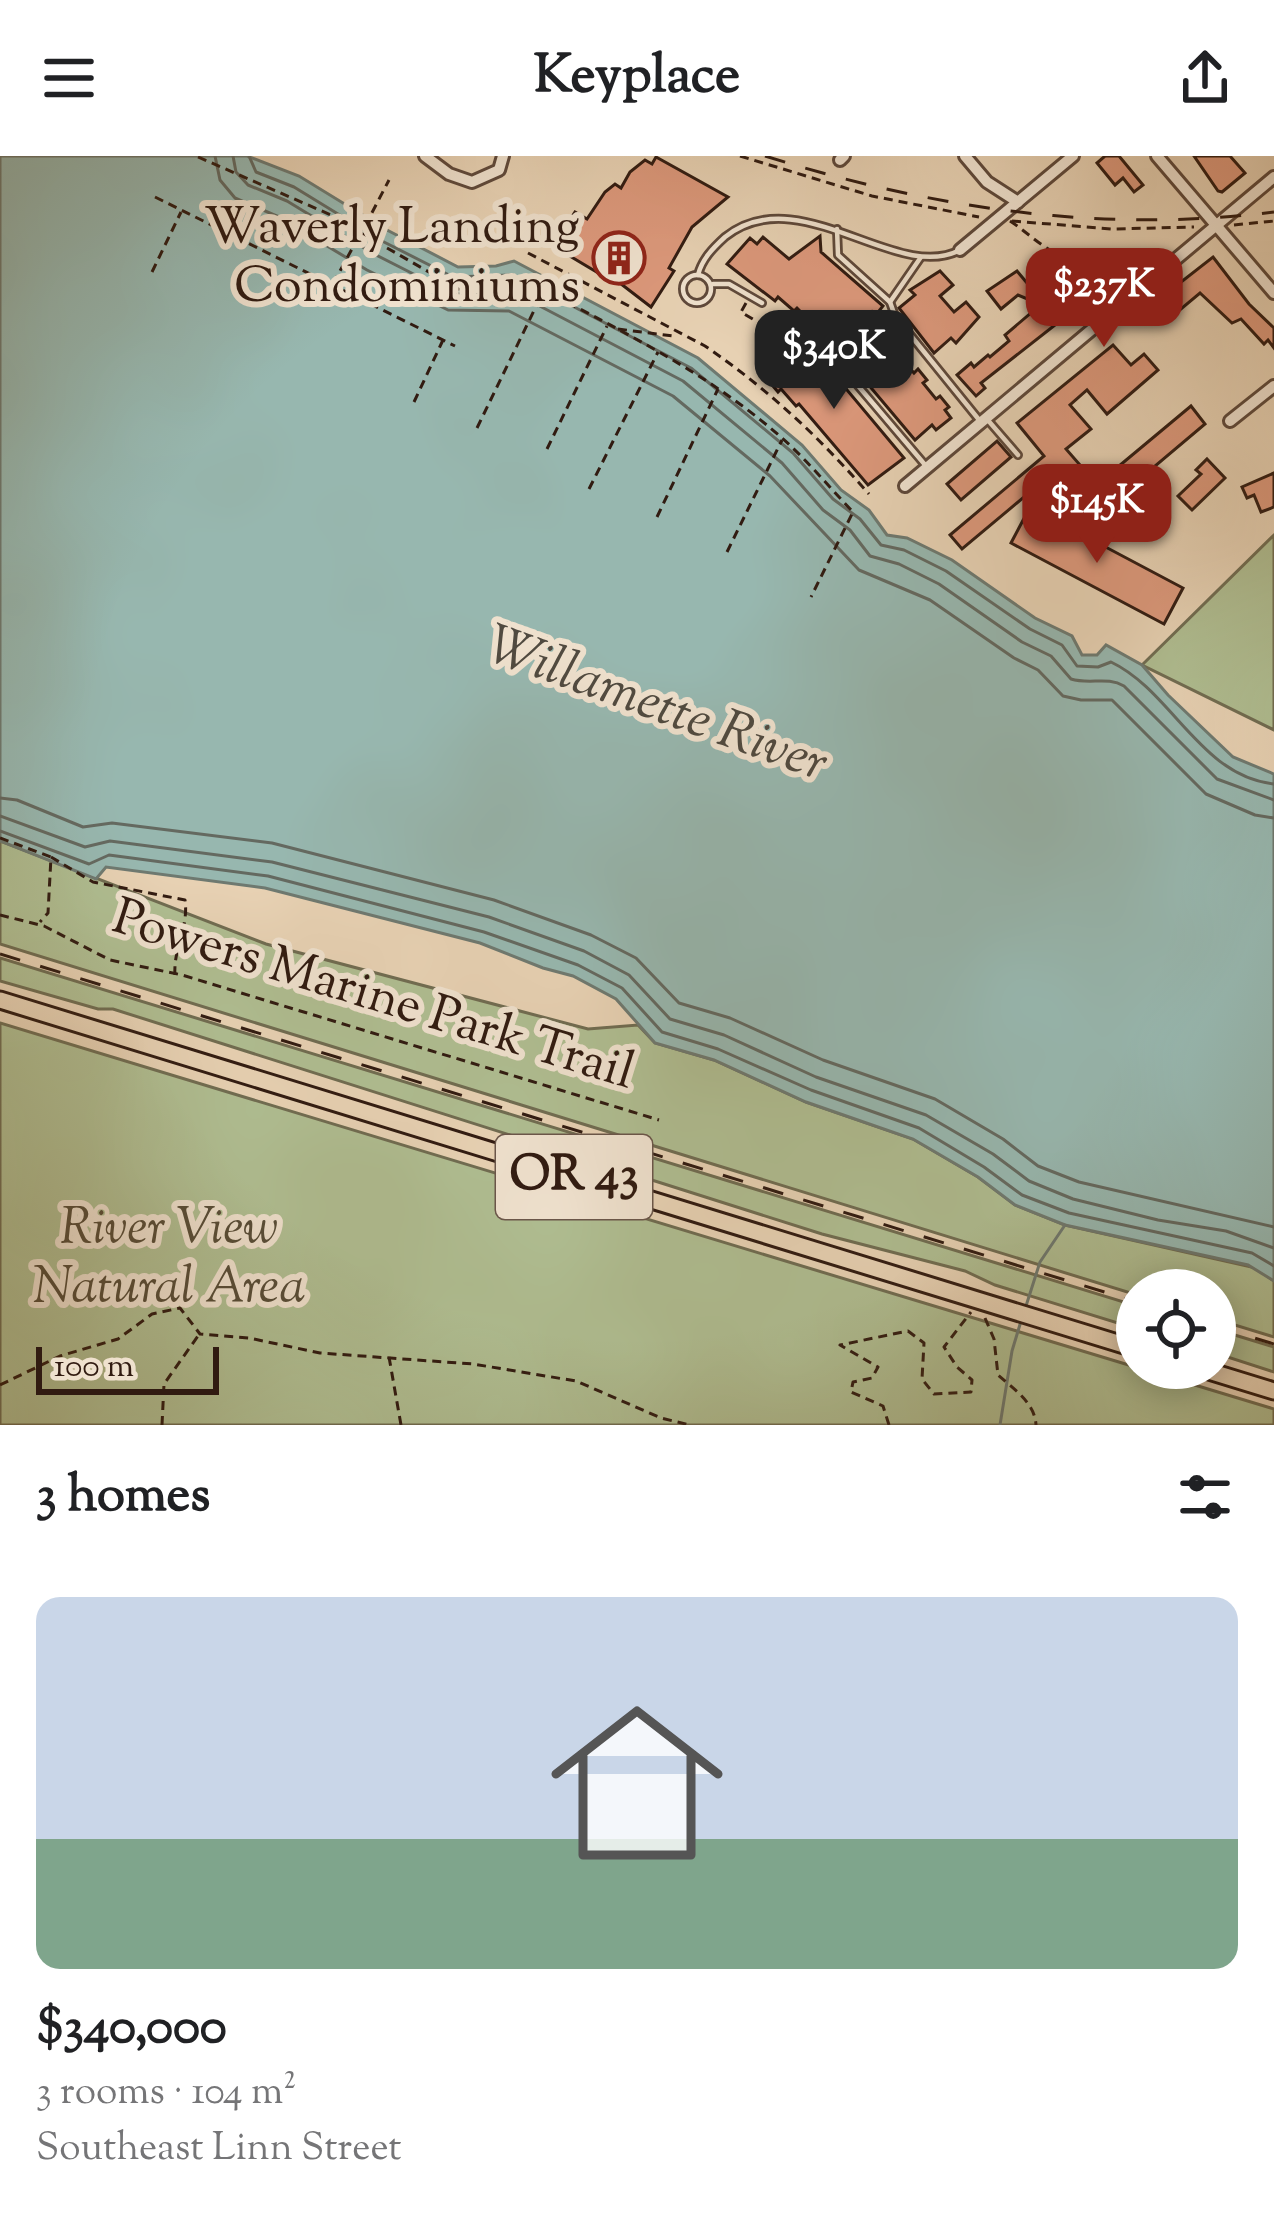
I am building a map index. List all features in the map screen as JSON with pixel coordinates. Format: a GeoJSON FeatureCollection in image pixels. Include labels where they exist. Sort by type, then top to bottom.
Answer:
{"type":"FeatureCollection","features":[{"type":"Feature","properties":{"kind":"main road","name":"OR 43"},"geometry":{"type":"LineString","coordinates":[[0,1000],[1116,1343]]}},
{"type":"Feature","properties":{"kind":"main road"},"geometry":{"type":"LineString","coordinates":[[1236,1379],[1274,1391]]}},
{"type":"Feature","properties":{"kind":"street"},"geometry":{"type":"LineString","coordinates":[[425,156],[448,174],[472,182],[499,170],[503,156]]}},
{"type":"Feature","properties":{"kind":"street"},"geometry":{"type":"LineString","coordinates":[[965,156],[987,182],[1018,202]]}},
{"type":"Feature","properties":{"kind":"street"},"geometry":{"type":"LineString","coordinates":[[960,250],[1073,156]]}},
{"type":"Feature","properties":{"kind":"street"},"geometry":{"type":"LineString","coordinates":[[1156,156],[1274,293]]}},
{"type":"Feature","properties":{"kind":"street"},"geometry":{"type":"LineString","coordinates":[[904,486],[1274,177]]}},
{"type":"Feature","properties":{"kind":"street"},"geometry":{"type":"LineString","coordinates":[[1231,421],[1274,386]]}},
{"type":"Feature","properties":{"kind":"lane"},"geometry":{"type":"LineString","coordinates":[[711,285],[705,301],[689,300],[684,285],[698,274],[717,244],[733,231],[756,223],[778,220],[837,229],[921,257],[950,256],[960,250]]}},
{"type":"Feature","properties":{"kind":"lane"},"geometry":{"type":"LineString","coordinates":[[837,229],[838,255],[890,302],[895,316],[1018,455]]}},
{"type":"Feature","properties":{"kind":"lane"},"geometry":{"type":"LineString","coordinates":[[890,302],[921,257]]}},
{"type":"Feature","properties":{"kind":"lane"},"geometry":{"type":"LineString","coordinates":[[698,274],[711,285],[729,284],[762,303]]}},
{"type":"Feature","properties":{"kind":"lane"},"geometry":{"type":"LineString","coordinates":[[779,317],[844,368],[927,467]]}},
{"type":"Feature","properties":{"kind":"path"},"geometry":{"type":"LineString","coordinates":[[740,156],[834,186],[974,216]]}},
{"type":"Feature","properties":{"kind":"path"},"geometry":{"type":"LineString","coordinates":[[198,157],[362,231],[483,302]]}},
{"type":"Feature","properties":{"kind":"path"},"geometry":{"type":"LineString","coordinates":[[333,285],[389,180]]}},
{"type":"Feature","properties":{"kind":"path"},"geometry":{"type":"LineString","coordinates":[[155,197],[455,346]]}},
{"type":"Feature","properties":{"kind":"path"},"geometry":{"type":"LineString","coordinates":[[152,272],[182,211]]}},
{"type":"Feature","properties":{"kind":"path"},"geometry":{"type":"LineString","coordinates":[[1008,220],[1054,253],[1075,258],[1108,284],[1114,312]]}},
{"type":"Feature","properties":{"kind":"path"},"geometry":{"type":"LineString","coordinates":[[1235,225],[1274,221]]}},
{"type":"Feature","properties":{"kind":"path"},"geometry":{"type":"LineString","coordinates":[[1018,222],[1112,229],[1191,227]]}},
{"type":"Feature","properties":{"kind":"path"},"geometry":{"type":"LineString","coordinates":[[528,253],[733,364],[818,437],[869,494]]}},
{"type":"Feature","properties":{"kind":"path"},"geometry":{"type":"LineString","coordinates":[[477,428],[544,290],[718,388],[783,439],[853,512],[812,597]]}},
{"type":"Feature","properties":{"kind":"path"},"geometry":{"type":"LineString","coordinates":[[751,296],[741,312],[771,330],[779,317]]}},
{"type":"Feature","properties":{"kind":"path"},"geometry":{"type":"LineString","coordinates":[[547,449],[608,324]]}},
{"type":"Feature","properties":{"kind":"path"},"geometry":{"type":"LineString","coordinates":[[616,328],[673,336]]}},
{"type":"Feature","properties":{"kind":"path"},"geometry":{"type":"LineString","coordinates":[[414,402],[443,340]]}},
{"type":"Feature","properties":{"kind":"path"},"geometry":{"type":"LineString","coordinates":[[590,489],[658,351]]}},
{"type":"Feature","properties":{"kind":"path"},"geometry":{"type":"LineString","coordinates":[[657,517],[718,388]]}},
{"type":"Feature","properties":{"kind":"path"},"geometry":{"type":"LineString","coordinates":[[727,552],[783,439]]}},
{"type":"Feature","properties":{"kind":"path"},"geometry":{"type":"LineString","coordinates":[[0,838],[51,857],[94,882],[185,900],[175,975]]}},
{"type":"Feature","properties":{"kind":"path"},"geometry":{"type":"LineString","coordinates":[[35,924],[48,914],[51,857]]}},
{"type":"Feature","properties":{"kind":"path","name":"Powers Marine Park Trail"},"geometry":{"type":"LineString","coordinates":[[0,915],[35,924],[110,960],[175,975],[659,1120]]}},
{"type":"Feature","properties":{"kind":"path"},"geometry":{"type":"LineString","coordinates":[[889,1425],[883,1406],[851,1392],[853,1382],[872,1378],[878,1367],[840,1345],[908,1331],[924,1343],[922,1379],[934,1394],[970,1392],[972,1380],[944,1347],[964,1326],[977,1300]]}},
{"type":"Feature","properties":{"kind":"path"},"geometry":{"type":"LineString","coordinates":[[977,1300],[994,1339],[998,1376],[1036,1414],[1036,1425]]}},
{"type":"Feature","properties":{"kind":"path"},"geometry":{"type":"LineString","coordinates":[[0,1385],[60,1355],[118,1339],[152,1315],[180,1308],[200,1334],[249,1338],[320,1353],[389,1355],[575,1382],[661,1418],[690,1425]]}},
{"type":"Feature","properties":{"kind":"path"},"geometry":{"type":"LineString","coordinates":[[162,1425],[164,1384],[200,1334]]}},
{"type":"Feature","properties":{"kind":"path"},"geometry":{"type":"LineString","coordinates":[[389,1355],[401,1425]]}},
{"type":"Feature","properties":{"kind":"green space"},"geometry":{"type":"Polygon","coordinates":[[[1274,535],[1274,730],[1142,665],[1274,535]]]}},
{"type":"Feature","properties":{"kind":"green space"},"geometry":{"type":"Polygon","coordinates":[[[0,841],[266,944],[588,1029],[638,1025],[655,1043],[714,1060],[806,1102],[913,1139],[1015,1205],[1065,1225],[1256,1268],[1274,1281],[1274,1337],[1236,1325],[1236,1269],[1116,1269],[1116,1289],[0,944],[0,841]]]}},
{"type":"Feature","properties":{"kind":"green space"},"geometry":{"type":"Polygon","coordinates":[[[0,958],[1116,1300],[1116,1322],[965,1271],[822,1234],[113,1009],[98,1009],[0,981],[0,958]]]}},
{"type":"Feature","properties":{"kind":"green space","name":"River View Natural Area"},"geometry":{"type":"Polygon","coordinates":[[[0,1023],[1116,1361],[1116,1389],[1208,1389],[1274,1409],[1274,1425],[0,1425],[0,1023]]]}},
{"type":"Feature","properties":{"kind":"green space"},"geometry":{"type":"Polygon","coordinates":[[[1236,1335],[1274,1347],[1274,1372],[1236,1360],[1236,1335]]]}},
{"type":"Feature","properties":{"kind":"water","name":"Willamette River"},"geometry":{"type":"Polygon","coordinates":[[[0,156],[247,156],[299,176],[458,267],[514,261],[698,358],[802,445],[841,490],[869,510],[887,535],[907,538],[952,560],[1035,618],[1072,636],[1082,655],[1097,655],[1106,645],[1142,665],[1233,757],[1274,774],[1274,1281],[1248,1265],[1065,1225],[1015,1205],[913,1139],[806,1102],[714,1060],[655,1043],[616,999],[573,976],[480,943],[265,888],[106,867],[96,879],[0,841],[0,156]]]}},
{"type":"Feature","properties":{"kind":"building"},"geometry":{"type":"Polygon","coordinates":[[[1105,156],[1119,156],[1143,185],[1134,192],[1123,178],[1115,185],[1097,163],[1105,156]]]}},
{"type":"Feature","properties":{"kind":"building"},"geometry":{"type":"Polygon","coordinates":[[[1194,156],[1230,156],[1245,173],[1218,191],[1194,156]]]}},
{"type":"Feature","properties":{"kind":"building"},"geometry":{"type":"Polygon","coordinates":[[[656,157],[728,197],[692,227],[669,268],[674,271],[651,307],[612,277],[553,246],[575,212],[587,219],[605,192],[615,184],[621,188],[630,172],[645,160],[652,164],[656,157]]]}},
{"type":"Feature","properties":{"kind":"building"},"geometry":{"type":"Polygon","coordinates":[[[820,236],[821,252],[883,306],[839,350],[797,308],[794,311],[778,297],[775,301],[727,264],[750,238],[757,244],[763,237],[789,259],[820,236]]]}},
{"type":"Feature","properties":{"kind":"building"},"geometry":{"type":"Polygon","coordinates":[[[1213,257],[1274,328],[1274,348],[1241,319],[1232,323],[1200,293],[1181,309],[1167,293],[1213,257]]]}},
{"type":"Feature","properties":{"kind":"building"},"geometry":{"type":"Polygon","coordinates":[[[940,271],[953,285],[940,296],[954,312],[966,302],[979,317],[956,343],[951,338],[934,353],[899,308],[915,295],[910,290],[940,271]]]}},
{"type":"Feature","properties":{"kind":"building"},"geometry":{"type":"Polygon","coordinates":[[[1017,271],[1032,289],[1040,280],[1069,292],[1061,313],[1018,295],[1001,309],[987,291],[1017,271]]]}},
{"type":"Feature","properties":{"kind":"building"},"geometry":{"type":"Polygon","coordinates":[[[1039,306],[1055,325],[981,383],[985,388],[976,396],[957,375],[971,363],[974,367],[990,357],[1009,341],[1005,335],[1039,306]]]}},
{"type":"Feature","properties":{"kind":"building"},"geometry":{"type":"Polygon","coordinates":[[[884,338],[891,346],[895,343],[904,353],[900,357],[914,373],[918,369],[936,399],[940,396],[949,407],[945,410],[951,418],[936,430],[932,425],[915,440],[856,370],[874,355],[869,351],[884,338]]]}},
{"type":"Feature","properties":{"kind":"building"},"geometry":{"type":"Polygon","coordinates":[[[797,341],[814,361],[822,360],[904,458],[868,485],[799,404],[781,389],[778,392],[763,374],[797,341]]]}},
{"type":"Feature","properties":{"kind":"building"},"geometry":{"type":"Polygon","coordinates":[[[1113,345],[1131,365],[1144,354],[1158,370],[1107,414],[1087,390],[1070,405],[1091,429],[1066,449],[1087,473],[1075,483],[1061,466],[962,549],[950,535],[1044,456],[1017,423],[1113,345]]]}},
{"type":"Feature","properties":{"kind":"building"},"geometry":{"type":"Polygon","coordinates":[[[1191,406],[1205,424],[1122,494],[1107,476],[1191,406]]]}},
{"type":"Feature","properties":{"kind":"building"},"geometry":{"type":"Polygon","coordinates":[[[997,441],[1011,457],[961,500],[947,484],[997,441]]]}},
{"type":"Feature","properties":{"kind":"building"},"geometry":{"type":"Polygon","coordinates":[[[1207,459],[1225,478],[1192,510],[1178,496],[1201,474],[1196,470],[1207,459]]]}},
{"type":"Feature","properties":{"kind":"building"},"geometry":{"type":"Polygon","coordinates":[[[1274,473],[1274,507],[1261,512],[1254,495],[1247,498],[1242,487],[1274,473]]]}},
{"type":"Feature","properties":{"kind":"building"},"geometry":{"type":"Polygon","coordinates":[[[1030,507],[1183,588],[1164,624],[1011,543],[1030,507]]]}},
{"type":"Feature","properties":{"kind":"waterway"},"geometry":{"type":"LineString","coordinates":[[1026,1306],[1040,1262],[1065,1225]]}},
{"type":"Feature","properties":{"kind":"waterway"},"geometry":{"type":"LineString","coordinates":[[1000,1425],[1021,1321]]}},
{"type":"Feature","properties":{"kind":"railway"},"geometry":{"type":"LineString","coordinates":[[765,156],[890,190],[1017,212],[1145,220],[1274,212]]}},
{"type":"Feature","properties":{"kind":"railway"},"geometry":{"type":"LineString","coordinates":[[0,954],[1116,1296]]}},
{"type":"Feature","properties":{"kind":"railway"},"geometry":{"type":"LineString","coordinates":[[1236,1332],[1274,1344]]}},
{"type":"Feature","properties":{"kind":"place","name":"Waverly Landing Condominiums"},"geometry":{"type":"Point","coordinates":[619,258]}}]}
